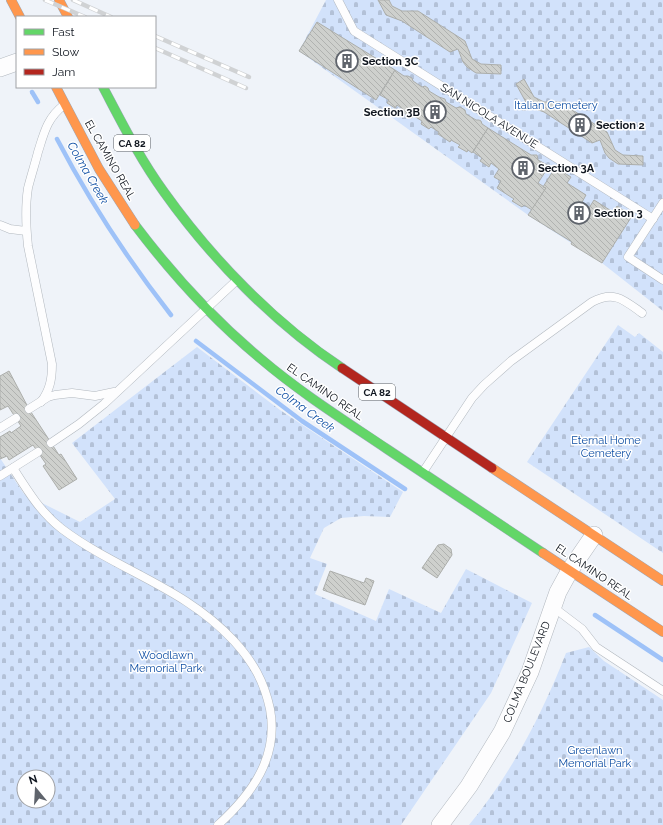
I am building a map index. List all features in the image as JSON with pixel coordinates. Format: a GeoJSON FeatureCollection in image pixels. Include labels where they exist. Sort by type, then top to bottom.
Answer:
{"type":"FeatureCollection","features":[{"type":"Feature","properties":{"kind":"main road"},"geometry":{"type":"LineString","coordinates":[[11,0],[19,16]]}},
{"type":"Feature","properties":{"kind":"main road"},"geometry":{"type":"LineString","coordinates":[[59,0],[67,16]]}},
{"type":"Feature","properties":{"kind":"main road","name":"EL CAMINO REAL"},"geometry":{"type":"LineString","coordinates":[[56,88],[101,172],[125,210],[171,270],[206,309],[238,340],[291,384],[663,632]]}},
{"type":"Feature","properties":{"kind":"main road","name":"CA 82"},"geometry":{"type":"LineString","coordinates":[[104,88],[135,147],[163,191],[201,241],[237,280],[291,330],[332,362],[663,582]]}},
{"type":"Feature","properties":{"kind":"street"},"geometry":{"type":"LineString","coordinates":[[0,68],[16,62]]}},
{"type":"Feature","properties":{"kind":"street","name":"COLMA BOULEVARD"},"geometry":{"type":"LineString","coordinates":[[440,825],[469,786],[502,732],[530,672],[558,592],[570,570],[594,536]]}},
{"type":"Feature","properties":{"kind":"lane","name":"SAN NICOLA AVENUE"},"geometry":{"type":"LineString","coordinates":[[338,0],[354,31],[653,219]]}},
{"type":"Feature","properties":{"kind":"lane"},"geometry":{"type":"LineString","coordinates":[[41,402],[47,395],[50,386],[52,364],[31,265],[26,231],[26,201],[28,187],[47,125],[53,114],[65,105]]}},
{"type":"Feature","properties":{"kind":"lane"},"geometry":{"type":"LineString","coordinates":[[663,203],[628,257],[663,280]]}},
{"type":"Feature","properties":{"kind":"lane"},"geometry":{"type":"LineString","coordinates":[[0,225],[10,229],[26,231]]}},
{"type":"Feature","properties":{"kind":"lane"},"geometry":{"type":"LineString","coordinates":[[52,443],[83,421],[117,392],[237,280]]}},
{"type":"Feature","properties":{"kind":"lane"},"geometry":{"type":"LineString","coordinates":[[423,473],[472,398],[496,374],[592,302],[603,297],[614,296],[625,301],[642,313]]}},
{"type":"Feature","properties":{"kind":"lane"},"geometry":{"type":"LineString","coordinates":[[29,409],[48,398],[64,393],[95,396],[117,392]]}},
{"type":"Feature","properties":{"kind":"lane"},"geometry":{"type":"LineString","coordinates":[[0,428],[16,418]]}},
{"type":"Feature","properties":{"kind":"lane"},"geometry":{"type":"LineString","coordinates":[[0,476],[38,452]]}},
{"type":"Feature","properties":{"kind":"lane"},"geometry":{"type":"LineString","coordinates":[[13,468],[39,506],[53,522],[87,546],[164,588],[201,611],[228,634],[252,662],[264,688],[271,716],[272,730],[270,744],[261,773],[253,787],[243,800],[218,825]]}},
{"type":"Feature","properties":{"kind":"lane"},"geometry":{"type":"LineString","coordinates":[[553,607],[582,629],[596,647],[663,691]]}},
{"type":"Feature","properties":{"kind":"green space","name":"Italian Cemetery"},"geometry":{"type":"Polygon","coordinates":[[[326,0],[663,0],[663,311],[602,263],[528,215],[299,51],[326,0]]]}},
{"type":"Feature","properties":{"kind":"green space","name":"Eternal Home Cemetery"},"geometry":{"type":"Polygon","coordinates":[[[618,325],[635,337],[639,333],[663,352],[663,553],[527,462],[618,325]]]}},
{"type":"Feature","properties":{"kind":"green space","name":"Woodlawn Memorial Park"},"geometry":{"type":"Polygon","coordinates":[[[197,347],[280,410],[403,492],[390,517],[364,516],[341,518],[324,528],[310,558],[327,564],[315,594],[376,621],[389,589],[441,613],[466,569],[532,603],[491,693],[401,825],[0,825],[0,458],[24,494],[80,522],[115,499],[72,443],[197,347]]]}},
{"type":"Feature","properties":{"kind":"green space","name":"Greenlawn Memorial Park"},"geometry":{"type":"Polygon","coordinates":[[[589,647],[604,661],[663,700],[663,825],[469,825],[512,765],[547,699],[566,653],[589,647]]]}},
{"type":"Feature","properties":{"kind":"building"},"geometry":{"type":"Polygon","coordinates":[[[378,0],[389,0],[392,6],[402,11],[418,11],[465,41],[472,59],[481,64],[501,65],[501,74],[476,73],[467,67],[463,62],[458,49],[450,52],[402,21],[386,15],[378,0]]]}},
{"type":"Feature","properties":{"kind":"building","name":"Section 3C"},"geometry":{"type":"Polygon","coordinates":[[[317,22],[395,70],[376,100],[299,51],[317,22]]]}},
{"type":"Feature","properties":{"kind":"building","name":"Section 3B"},"geometry":{"type":"Polygon","coordinates":[[[395,70],[404,76],[412,78],[413,81],[422,87],[425,86],[429,91],[445,99],[446,102],[456,108],[460,107],[465,110],[466,114],[476,120],[481,121],[482,124],[488,128],[472,153],[458,147],[460,145],[451,140],[450,142],[431,127],[429,129],[421,124],[422,121],[414,116],[412,118],[404,113],[405,111],[397,105],[395,108],[387,103],[389,100],[380,95],[395,70]]]}},
{"type":"Feature","properties":{"kind":"building","name":"Section 2"},"geometry":{"type":"Polygon","coordinates":[[[524,79],[534,97],[544,102],[560,102],[607,132],[615,150],[623,155],[643,156],[643,165],[618,164],[609,158],[605,153],[600,140],[592,143],[544,112],[528,106],[516,84],[524,79]]]}},
{"type":"Feature","properties":{"kind":"building","name":"Section 3A"},"geometry":{"type":"Polygon","coordinates":[[[488,128],[531,155],[537,155],[538,160],[549,166],[538,183],[546,188],[532,210],[524,205],[522,207],[512,201],[514,199],[497,188],[501,181],[494,177],[499,169],[491,163],[489,167],[480,161],[482,158],[473,152],[488,128]]]}},
{"type":"Feature","properties":{"kind":"building","name":"Section 3"},"geometry":{"type":"Polygon","coordinates":[[[553,166],[571,177],[567,183],[586,195],[581,204],[589,208],[594,200],[613,212],[617,206],[632,216],[602,263],[571,244],[572,242],[528,215],[546,188],[543,187],[553,171],[550,170],[553,166]]]}},
{"type":"Feature","properties":{"kind":"building"},"geometry":{"type":"Polygon","coordinates":[[[9,371],[29,409],[59,455],[61,454],[77,479],[59,490],[43,466],[46,464],[33,445],[9,460],[7,456],[0,459],[0,437],[10,431],[11,433],[21,426],[8,406],[0,410],[0,376],[9,371]]]}},
{"type":"Feature","properties":{"kind":"building"},"geometry":{"type":"Polygon","coordinates":[[[444,544],[451,549],[452,555],[437,578],[422,568],[438,545],[444,544]]]}},
{"type":"Feature","properties":{"kind":"building"},"geometry":{"type":"Polygon","coordinates":[[[330,571],[364,583],[366,578],[374,581],[365,605],[323,590],[330,571]]]}},
{"type":"Feature","properties":{"kind":"waterway","name":"Colma Creek"},"geometry":{"type":"LineString","coordinates":[[32,92],[38,102]]}},
{"type":"Feature","properties":{"kind":"waterway","name":"Colma Creek"},"geometry":{"type":"LineString","coordinates":[[57,139],[69,162],[110,229],[171,315]]}},
{"type":"Feature","properties":{"kind":"waterway","name":"Colma Creek"},"geometry":{"type":"LineString","coordinates":[[196,341],[302,421],[405,489]]}},
{"type":"Feature","properties":{"kind":"waterway","name":"Colma Creek"},"geometry":{"type":"LineString","coordinates":[[595,615],[663,660]]}},
{"type":"Feature","properties":{"kind":"railway"},"geometry":{"type":"LineString","coordinates":[[45,0],[83,16]]}},
{"type":"Feature","properties":{"kind":"railway"},"geometry":{"type":"LineString","coordinates":[[73,0],[109,16]]}},
{"type":"Feature","properties":{"kind":"railway"},"geometry":{"type":"LineString","coordinates":[[156,36],[249,77]]}},
{"type":"Feature","properties":{"kind":"railway"},"geometry":{"type":"LineString","coordinates":[[156,48],[246,88]]}},
{"type":"Feature","properties":{"kind":"traffic: fast"},"geometry":{"type":"LineString","coordinates":[[104,88],[147,167],[182,217],[202,241],[223,265],[268,310],[292,331],[342,368]]}},
{"type":"Feature","properties":{"kind":"traffic: fast"},"geometry":{"type":"LineString","coordinates":[[135,225],[194,296],[244,344],[276,371],[339,417],[543,553]]}},
{"type":"Feature","properties":{"kind":"traffic: slow"},"geometry":{"type":"LineString","coordinates":[[11,0],[19,16]]}},
{"type":"Feature","properties":{"kind":"traffic: slow"},"geometry":{"type":"LineString","coordinates":[[59,0],[67,16]]}},
{"type":"Feature","properties":{"kind":"traffic: slow"},"geometry":{"type":"LineString","coordinates":[[57,88],[99,169],[135,225]]}},
{"type":"Feature","properties":{"kind":"traffic: slow"},"geometry":{"type":"LineString","coordinates":[[492,468],[663,581]]}},
{"type":"Feature","properties":{"kind":"traffic: slow"},"geometry":{"type":"LineString","coordinates":[[543,553],[663,632]]}},
{"type":"Feature","properties":{"kind":"traffic: jam"},"geometry":{"type":"LineString","coordinates":[[342,368],[492,468]]}},
{"type":"Feature","properties":{"kind":"place","name":"Section 3C"},"geometry":{"type":"Point","coordinates":[347,61]}},
{"type":"Feature","properties":{"kind":"place","name":"Section 3B"},"geometry":{"type":"Point","coordinates":[435,112]}},
{"type":"Feature","properties":{"kind":"place","name":"Section 2"},"geometry":{"type":"Point","coordinates":[580,125]}},
{"type":"Feature","properties":{"kind":"place","name":"Section 3A"},"geometry":{"type":"Point","coordinates":[523,168]}},
{"type":"Feature","properties":{"kind":"place","name":"Section 3"},"geometry":{"type":"Point","coordinates":[579,213]}}]}
